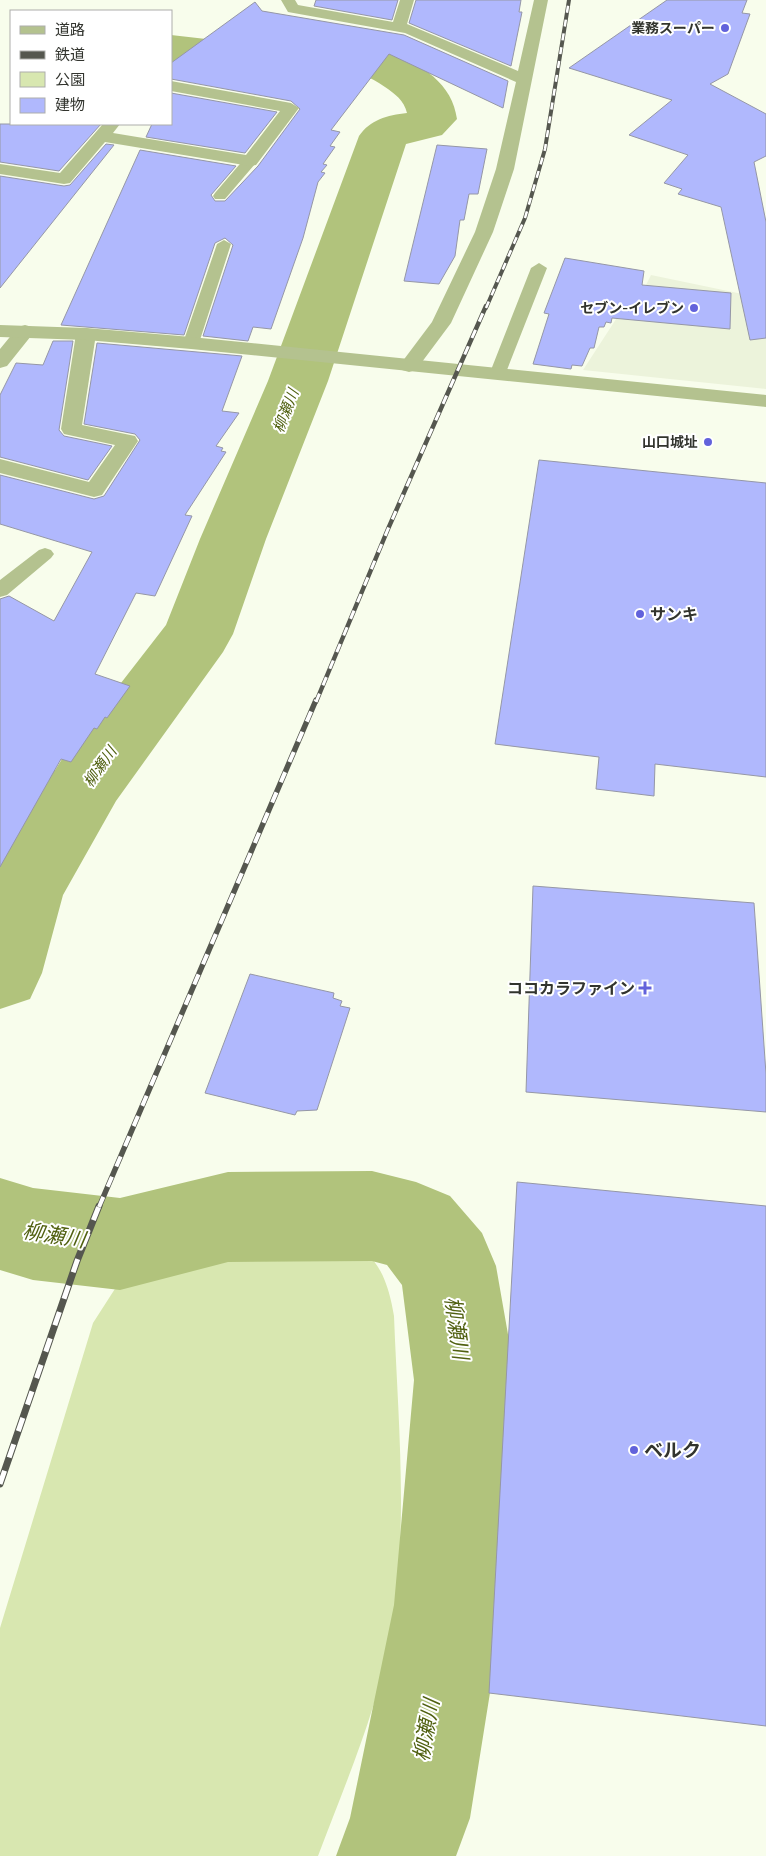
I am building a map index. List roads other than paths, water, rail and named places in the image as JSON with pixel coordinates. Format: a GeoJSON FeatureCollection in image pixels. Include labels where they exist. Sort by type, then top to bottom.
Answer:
{"type":"FeatureCollection","features":[{"type":"Feature","properties":{"kind":"street"},"geometry":{"type":"LineString","coordinates":[[288,0],[293,9],[409,29],[524,80]]}},
{"type":"Feature","properties":{"kind":"street"},"geometry":{"type":"LineString","coordinates":[[399,28],[407,0]]}},
{"type":"Feature","properties":{"kind":"street"},"geometry":{"type":"LineString","coordinates":[[410,366],[440,323],[484,232],[505,169],[541,0]]}},
{"type":"Feature","properties":{"kind":"street"},"geometry":{"type":"LineString","coordinates":[[0,169],[64,179],[107,130],[250,161],[291,108],[172,86]]}},
{"type":"Feature","properties":{"kind":"street"},"geometry":{"type":"LineString","coordinates":[[0,331],[86,334],[191,343],[766,401]]}},
{"type":"Feature","properties":{"kind":"street"},"geometry":{"type":"LineString","coordinates":[[0,362],[25,332]]}},
{"type":"Feature","properties":{"kind":"street"},"geometry":{"type":"LineString","coordinates":[[0,466],[94,490],[128,442],[71,428],[86,334]]}},
{"type":"Feature","properties":{"kind":"lane"},"geometry":{"type":"LineString","coordinates":[[220,196],[250,161]]}},
{"type":"Feature","properties":{"kind":"lane"},"geometry":{"type":"LineString","coordinates":[[191,343],[224,244]]}},
{"type":"Feature","properties":{"kind":"lane"},"geometry":{"type":"LineString","coordinates":[[497,375],[539,268]]}},
{"type":"Feature","properties":{"kind":"lane"},"geometry":{"type":"LineString","coordinates":[[0,590],[45,554]]}},
{"type":"Feature","properties":{"kind":"waterway","name":"柳瀬川"},"geometry":{"type":"LineString","coordinates":[[0,973],[24,890],[89,780],[198,634],[233,539],[298,381],[384,136],[398,129],[425,125],[432,119],[432,113],[422,93],[394,72],[358,57],[320,50],[281,47],[206,53],[172,49]]}},
{"type":"Feature","properties":{"kind":"waterway"},"geometry":{"type":"LineString","coordinates":[[0,768],[89,780]]}},
{"type":"Feature","properties":{"kind":"waterway","name":"柳瀬川"},"geometry":{"type":"LineString","coordinates":[[0,1224],[33,1234],[120,1244],[228,1217],[372,1216],[416,1228],[448,1266],[465,1380],[449,1605],[410,1818],[396,1856]]}},
{"type":"Feature","properties":{"kind":"railway"},"geometry":{"type":"LineString","coordinates":[[486,308],[525,218],[545,149],[569,0]]}},
{"type":"Feature","properties":{"kind":"railway"},"geometry":{"type":"LineString","coordinates":[[316,702],[388,529],[486,306]]}},
{"type":"Feature","properties":{"kind":"railway"},"geometry":{"type":"LineString","coordinates":[[99,1207],[316,700]]}},
{"type":"Feature","properties":{"kind":"railway"},"geometry":{"type":"LineString","coordinates":[[0,1484],[77,1261],[99,1206]]}},
{"type":"Feature","properties":{"kind":"place","name":"業務スーパー"},"geometry":{"type":"Point","coordinates":[725,28]}},
{"type":"Feature","properties":{"kind":"place","name":"セブン-イレブン"},"geometry":{"type":"Point","coordinates":[694,308]}},
{"type":"Feature","properties":{"kind":"place","name":"山口城址"},"geometry":{"type":"Point","coordinates":[708,442]}},
{"type":"Feature","properties":{"kind":"place","name":"サンキ"},"geometry":{"type":"Point","coordinates":[640,614]}},
{"type":"Feature","properties":{"kind":"place","name":"ココカラファイン"},"geometry":{"type":"Point","coordinates":[645,988]}},
{"type":"Feature","properties":{"kind":"place","name":"ベルク"},"geometry":{"type":"Point","coordinates":[634,1450]}}]}
